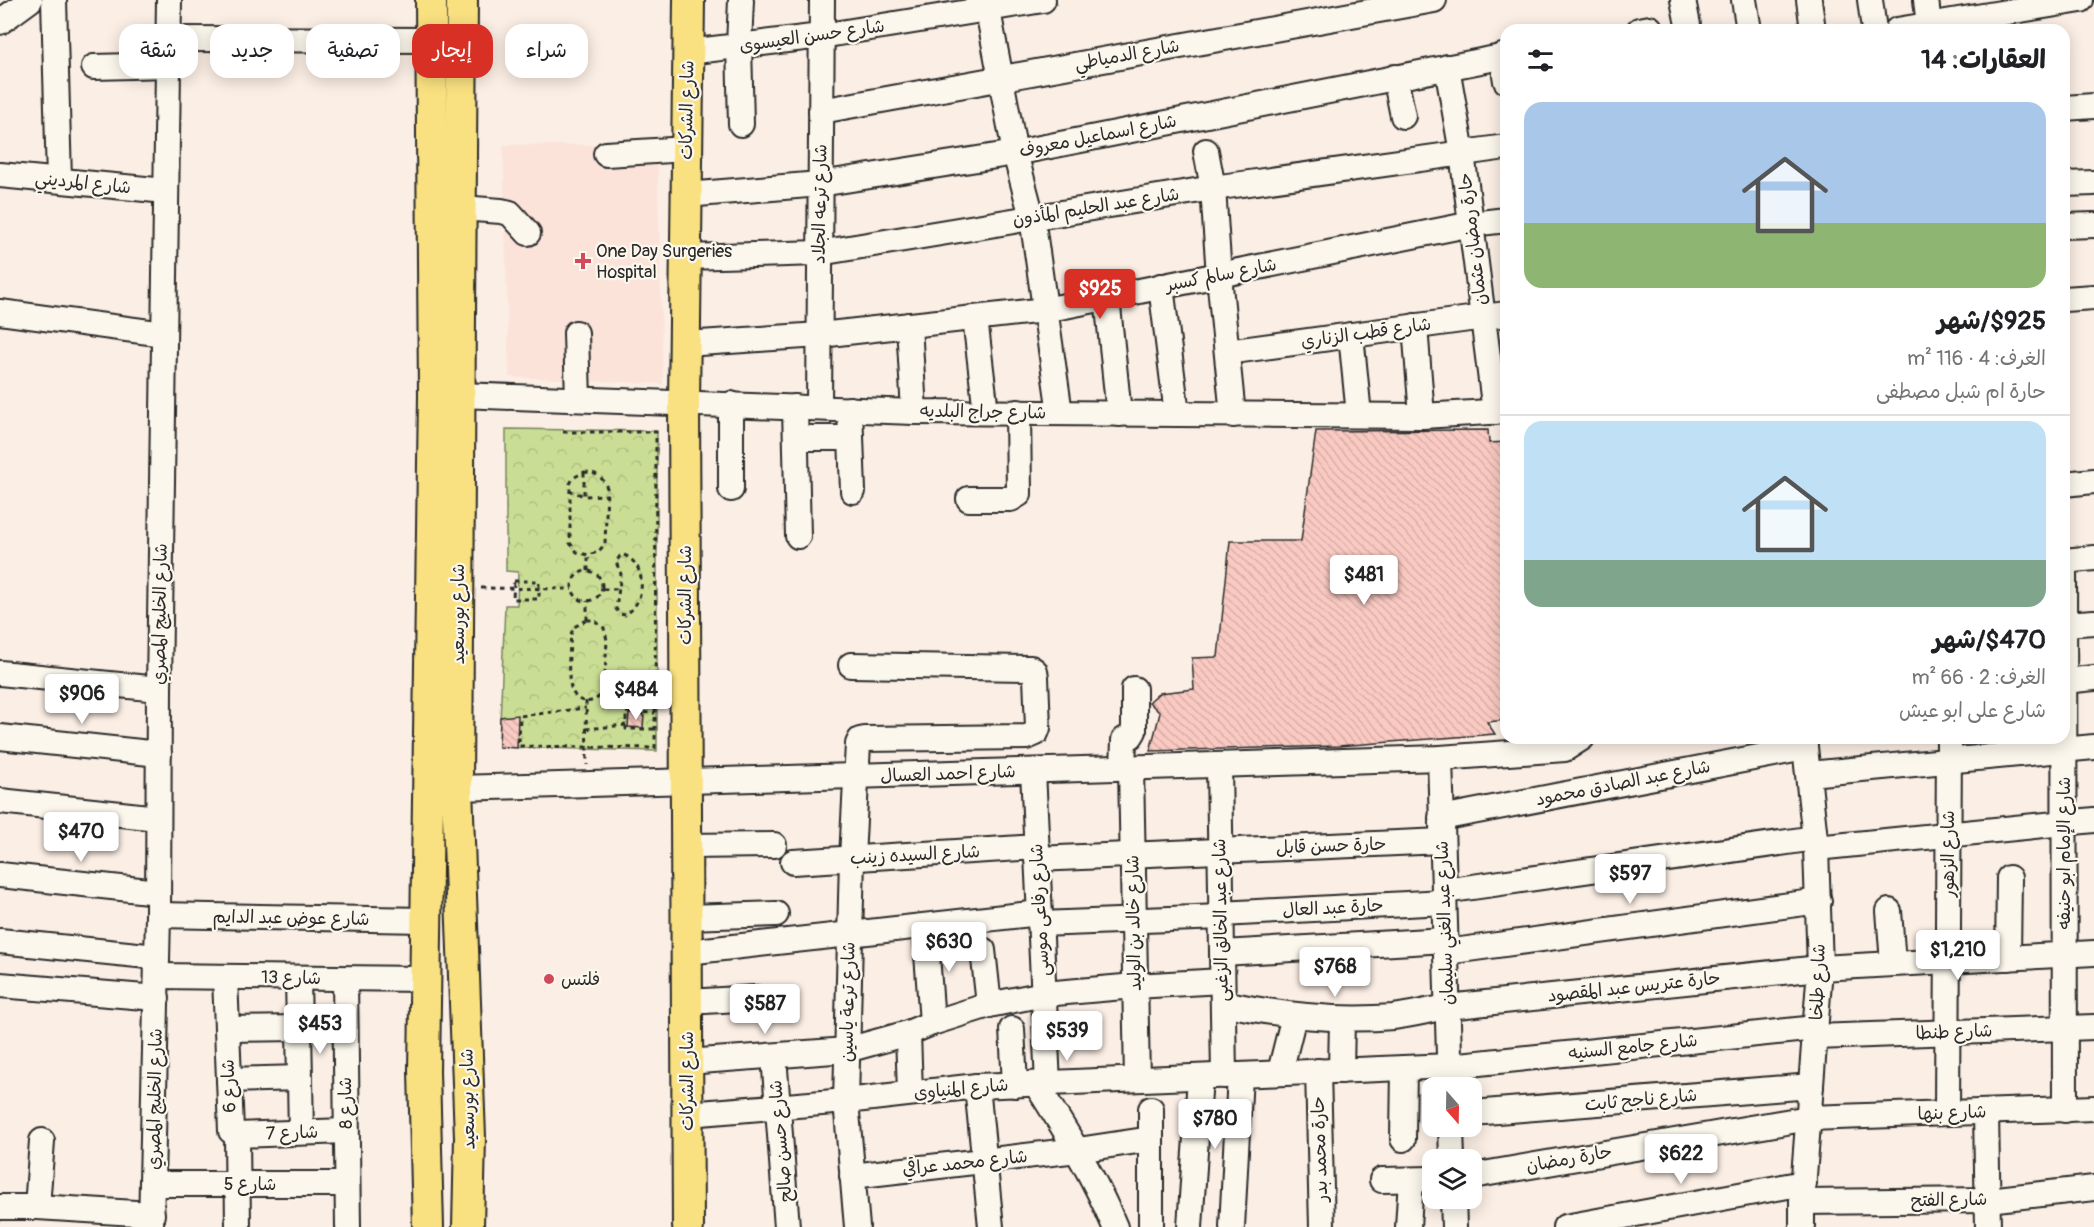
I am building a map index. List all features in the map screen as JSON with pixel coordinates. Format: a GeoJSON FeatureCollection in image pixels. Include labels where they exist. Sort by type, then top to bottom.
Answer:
{"type":"FeatureCollection","features":[{"type":"Feature","properties":{"kind":"main road","name":"شارع بورسعيد"},"geometry":{"type":"LineString","coordinates":[[430,24],[431,0]]}},
{"type":"Feature","properties":{"kind":"main road","name":"شارع بورسعيد"},"geometry":{"type":"LineString","coordinates":[[462,0],[457,788],[470,1137],[468,1227]]}},
{"type":"Feature","properties":{"kind":"main road","name":"شارع الشركات"},"geometry":{"type":"LineString","coordinates":[[688,0],[684,403],[688,1227]]}},
{"type":"Feature","properties":{"kind":"main road","name":"شارع بورسعيد"},"geometry":{"type":"LineString","coordinates":[[428,1227],[424,979],[434,394],[430,78]]}},
{"type":"Feature","properties":{"kind":"main road"},"geometry":{"type":"LineString","coordinates":[[424,1071],[433,1079],[445,1082],[458,1080],[468,1074]]}},
{"type":"Feature","properties":{"kind":"main road"},"geometry":{"type":"LineString","coordinates":[[426,1137],[432,1128],[442,1123],[454,1123],[464,1128],[470,1137]]}},
{"type":"Feature","properties":{"kind":"street"},"geometry":{"type":"LineString","coordinates":[[54,0],[59,180]]}},
{"type":"Feature","properties":{"kind":"street","name":"شارع الخليج المصري"},"geometry":{"type":"LineString","coordinates":[[169,0],[169,24]]}},
{"type":"Feature","properties":{"kind":"street"},"geometry":{"type":"LineString","coordinates":[[741,0],[739,45],[741,124]]}},
{"type":"Feature","properties":{"kind":"street","name":"شارع ترعه الجلاد"},"geometry":{"type":"LineString","coordinates":[[819,407],[822,0]]}},
{"type":"Feature","properties":{"kind":"street","name":"شارع حسن العيسوى"},"geometry":{"type":"LineString","coordinates":[[688,52],[821,36],[987,5],[1043,0]]}},
{"type":"Feature","properties":{"kind":"street","name":"شارع الدمياطي"},"geometry":{"type":"LineString","coordinates":[[821,111],[1434,0]]}},
{"type":"Feature","properties":{"kind":"street"},"geometry":{"type":"LineString","coordinates":[[1683,0],[1688,24]]}},
{"type":"Feature","properties":{"kind":"street"},"geometry":{"type":"LineString","coordinates":[[1744,0],[1748,24]]}},
{"type":"Feature","properties":{"kind":"street"},"geometry":{"type":"LineString","coordinates":[[1809,0],[1812,24]]}},
{"type":"Feature","properties":{"kind":"street"},"geometry":{"type":"LineString","coordinates":[[1870,0],[1873,24]]}},
{"type":"Feature","properties":{"kind":"street"},"geometry":{"type":"LineString","coordinates":[[1926,0],[1942,24]]}},
{"type":"Feature","properties":{"kind":"street"},"geometry":{"type":"LineString","coordinates":[[1946,24],[1991,7],[2024,20],[2072,1]]}},
{"type":"Feature","properties":{"kind":"street"},"geometry":{"type":"LineString","coordinates":[[987,5],[1015,153],[1032,217],[1060,413]]}},
{"type":"Feature","properties":{"kind":"street"},"geometry":{"type":"LineString","coordinates":[[198,39],[412,40]]}},
{"type":"Feature","properties":{"kind":"street","name":"شارع اسماعيل معروف"},"geometry":{"type":"LineString","coordinates":[[686,195],[820,183],[1015,153],[1500,57]]}},
{"type":"Feature","properties":{"kind":"street"},"geometry":{"type":"LineString","coordinates":[[94,68],[119,67]]}},
{"type":"Feature","properties":{"kind":"street","name":"حارة رمضان عثمان"},"geometry":{"type":"LineString","coordinates":[[1447,67],[1472,224],[1482,317],[1500,406]]}},
{"type":"Feature","properties":{"kind":"street"},"geometry":{"type":"LineString","coordinates":[[1395,77],[1403,116]]}},
{"type":"Feature","properties":{"kind":"street","name":"شارع الخليج المصري"},"geometry":{"type":"LineString","coordinates":[[152,1220],[169,78]]}},
{"type":"Feature","properties":{"kind":"street"},"geometry":{"type":"LineString","coordinates":[[2070,108],[2094,106]]}},
{"type":"Feature","properties":{"kind":"street","name":"شارع عبد الحليم المأذون"},"geometry":{"type":"LineString","coordinates":[[686,257],[819,253],[1213,188],[1500,148]]}},
{"type":"Feature","properties":{"kind":"street"},"geometry":{"type":"LineString","coordinates":[[606,154],[687,149]]}},
{"type":"Feature","properties":{"kind":"street"},"geometry":{"type":"LineString","coordinates":[[1206,151],[1213,188],[1233,415]]}},
{"type":"Feature","properties":{"kind":"street","name":"شارع المرديني"},"geometry":{"type":"LineString","coordinates":[[0,175],[166,191]]}},
{"type":"Feature","properties":{"kind":"street"},"geometry":{"type":"LineString","coordinates":[[2070,184],[2094,183]]}},
{"type":"Feature","properties":{"kind":"street"},"geometry":{"type":"LineString","coordinates":[[461,208],[510,213],[528,233]]}},
{"type":"Feature","properties":{"kind":"street","name":"شارع سالم كسبر"},"geometry":{"type":"LineString","coordinates":[[685,344],[820,335],[1045,310],[1472,224],[1500,221]]}},
{"type":"Feature","properties":{"kind":"street"},"geometry":{"type":"LineString","coordinates":[[2070,226],[2094,225]]}},
{"type":"Feature","properties":{"kind":"street"},"geometry":{"type":"LineString","coordinates":[[1161,286],[1177,414]]}},
{"type":"Feature","properties":{"kind":"street"},"geometry":{"type":"LineString","coordinates":[[1107,297],[1119,414]]}},
{"type":"Feature","properties":{"kind":"street"},"geometry":{"type":"LineString","coordinates":[[2070,299],[2094,297]]}},
{"type":"Feature","properties":{"kind":"street"},"geometry":{"type":"LineString","coordinates":[[0,312],[164,334]]}},
{"type":"Feature","properties":{"kind":"street","name":"شارع قطب الزناري"},"geometry":{"type":"LineString","coordinates":[[1227,352],[1500,315]]}},
{"type":"Feature","properties":{"kind":"street"},"geometry":{"type":"LineString","coordinates":[[975,318],[986,412]]}},
{"type":"Feature","properties":{"kind":"street"},"geometry":{"type":"LineString","coordinates":[[909,325],[914,412]]}},
{"type":"Feature","properties":{"kind":"street"},"geometry":{"type":"LineString","coordinates":[[1415,326],[1422,416]]}},
{"type":"Feature","properties":{"kind":"street"},"geometry":{"type":"LineString","coordinates":[[576,333],[578,399]]}},
{"type":"Feature","properties":{"kind":"street"},"geometry":{"type":"LineString","coordinates":[[1351,335],[1359,415]]}},
{"type":"Feature","properties":{"kind":"street","name":"شارع جراج البلديه"},"geometry":{"type":"LineString","coordinates":[[460,395],[914,412],[1422,416],[1500,411]]}},
{"type":"Feature","properties":{"kind":"street"},"geometry":{"type":"LineString","coordinates":[[731,404],[731,489]]}},
{"type":"Feature","properties":{"kind":"street"},"geometry":{"type":"LineString","coordinates":[[795,406],[798,536]]}},
{"type":"Feature","properties":{"kind":"street"},"geometry":{"type":"LineString","coordinates":[[850,409],[853,491]]}},
{"type":"Feature","properties":{"kind":"street"},"geometry":{"type":"LineString","coordinates":[[969,499],[1011,499],[1019,494],[1018,412]]}},
{"type":"Feature","properties":{"kind":"street"},"geometry":{"type":"LineString","coordinates":[[796,438],[851,438]]}},
{"type":"Feature","properties":{"kind":"street"},"geometry":{"type":"LineString","coordinates":[[2070,483],[2094,481]]}},
{"type":"Feature","properties":{"kind":"street"},"geometry":{"type":"LineString","coordinates":[[2070,560],[2094,558]]}},
{"type":"Feature","properties":{"kind":"street"},"geometry":{"type":"LineString","coordinates":[[2070,624],[2094,622]]}},
{"type":"Feature","properties":{"kind":"street","name":"شارع ترعة ياسين"},"geometry":{"type":"LineString","coordinates":[[851,665],[1031,668],[1035,671],[1036,677],[1038,728],[1032,736],[865,739],[860,740],[858,744],[849,933],[846,1101],[857,1227]]}},
{"type":"Feature","properties":{"kind":"street"},"geometry":{"type":"LineString","coordinates":[[0,673],[159,689]]}},
{"type":"Feature","properties":{"kind":"street"},"geometry":{"type":"LineString","coordinates":[[2070,680],[2094,678]]}},
{"type":"Feature","properties":{"kind":"street","name":"شارع خالد بن الوليد"},"geometry":{"type":"LineString","coordinates":[[1134,689],[1134,731],[1124,740],[1133,854],[1137,1079]]}},
{"type":"Feature","properties":{"kind":"street"},"geometry":{"type":"LineString","coordinates":[[0,737],[159,754]]}},
{"type":"Feature","properties":{"kind":"street","name":"شارع احمد العسال"},"geometry":{"type":"LineString","coordinates":[[457,788],[1440,758],[1565,749],[1573,744]]}},
{"type":"Feature","properties":{"kind":"street","name":"شارع عبد الصادق محمود"},"geometry":{"type":"LineString","coordinates":[[1442,830],[1800,744]]}},
{"type":"Feature","properties":{"kind":"street","name":"شارع طلخا"},"geometry":{"type":"LineString","coordinates":[[1802,1227],[1820,968],[1816,843],[1804,744]]}},
{"type":"Feature","properties":{"kind":"street","name":"شارع الإمام ابو حنيفه"},"geometry":{"type":"LineString","coordinates":[[2064,744],[2065,1110]]}},
{"type":"Feature","properties":{"kind":"street"},"geometry":{"type":"LineString","coordinates":[[1809,774],[1948,749],[2064,750],[2094,747]]}},
{"type":"Feature","properties":{"kind":"street","name":"شارع الزهور"},"geometry":{"type":"LineString","coordinates":[[1947,1113],[1948,749]]}},
{"type":"Feature","properties":{"kind":"street","name":"شارع عبد الغني سليمان"},"geometry":{"type":"LineString","coordinates":[[1440,758],[1450,1077]]}},
{"type":"Feature","properties":{"kind":"street","name":"شارع عبد الخالق الزغبى"},"geometry":{"type":"LineString","coordinates":[[1219,765],[1222,992],[1232,1076],[1232,1227]]}},
{"type":"Feature","properties":{"kind":"street","name":"شارع رفاعى موسى"},"geometry":{"type":"LineString","coordinates":[[1033,1084],[1044,994],[1034,771]]}},
{"type":"Feature","properties":{"kind":"street"},"geometry":{"type":"LineString","coordinates":[[0,801],[158,818]]}},
{"type":"Feature","properties":{"kind":"street","name":"حارة عبد العال"},"geometry":{"type":"LineString","coordinates":[[687,952],[925,926],[1040,919],[1134,921],[1444,896],[1816,843],[1948,835],[2094,820]]}},
{"type":"Feature","properties":{"kind":"street","name":"حارة حسن قابل"},"geometry":{"type":"LineString","coordinates":[[1133,854],[1220,850],[1442,830]]}},
{"type":"Feature","properties":{"kind":"street"},"geometry":{"type":"LineString","coordinates":[[686,846],[774,845]]}},
{"type":"Feature","properties":{"kind":"street","name":"شارع السيده زينب"},"geometry":{"type":"LineString","coordinates":[[793,862],[852,858],[1037,853],[1133,854]]}},
{"type":"Feature","properties":{"kind":"street","name":"شارع عوض عبد الدايم"},"geometry":{"type":"LineString","coordinates":[[0,875],[158,904],[425,920]]}},
{"type":"Feature","properties":{"kind":"street"},"geometry":{"type":"LineString","coordinates":[[2008,958],[2009,878]]}},
{"type":"Feature","properties":{"kind":"street"},"geometry":{"type":"LineString","coordinates":[[1222,953],[1446,946],[1819,901]]}},
{"type":"Feature","properties":{"kind":"street"},"geometry":{"type":"LineString","coordinates":[[1890,910],[1893,963]]}},
{"type":"Feature","properties":{"kind":"street"},"geometry":{"type":"LineString","coordinates":[[687,917],[776,914]]}},
{"type":"Feature","properties":{"kind":"street"},"geometry":{"type":"LineString","coordinates":[[925,926],[932,1023]]}},
{"type":"Feature","properties":{"kind":"street"},"geometry":{"type":"LineString","coordinates":[[0,941],[157,977]]}},
{"type":"Feature","properties":{"kind":"street"},"geometry":{"type":"LineString","coordinates":[[983,950],[989,1005]]}},
{"type":"Feature","properties":{"kind":"street","name":"حارة عتريس عبد المقصود"},"geometry":{"type":"LineString","coordinates":[[687,1062],[847,1050],[908,1033],[989,1005],[1044,994],[1135,986],[1222,992],[1294,1016],[1342,1019],[1395,1017],[1447,1007],[1820,968],[2094,953]]}},
{"type":"Feature","properties":{"kind":"street"},"geometry":{"type":"LineString","coordinates":[[0,985],[157,977]]}},
{"type":"Feature","properties":{"kind":"street","name":"شارع 13"},"geometry":{"type":"LineString","coordinates":[[157,977],[424,979]]}},
{"type":"Feature","properties":{"kind":"street","name":"شارع 6"},"geometry":{"type":"LineString","coordinates":[[225,977],[231,1131],[237,1135],[238,1227]]}},
{"type":"Feature","properties":{"kind":"street"},"geometry":{"type":"LineString","coordinates":[[298,978],[301,1132]]}},
{"type":"Feature","properties":{"kind":"street","name":"شارع 8"},"geometry":{"type":"LineString","coordinates":[[345,979],[348,1227]]}},
{"type":"Feature","properties":{"kind":"street"},"geometry":{"type":"LineString","coordinates":[[687,1002],[756,998]]}},
{"type":"Feature","properties":{"kind":"street"},"geometry":{"type":"LineString","coordinates":[[1280,1072],[1294,1016]]}},
{"type":"Feature","properties":{"kind":"street","name":"حارة محمد بدر"},"geometry":{"type":"LineString","coordinates":[[1322,1227],[1329,1071],[1342,1019]]}},
{"type":"Feature","properties":{"kind":"street","name":"شارع طنطا"},"geometry":{"type":"LineString","coordinates":[[1815,1033],[1947,1032],[2094,1027]]}},
{"type":"Feature","properties":{"kind":"street"},"geometry":{"type":"LineString","coordinates":[[227,1029],[299,1028]]}},
{"type":"Feature","properties":{"kind":"street"},"geometry":{"type":"LineString","coordinates":[[1012,1029],[1033,1084],[1078,1150],[1115,1227]]}},
{"type":"Feature","properties":{"kind":"street"},"geometry":{"type":"LineString","coordinates":[[908,1033],[910,1094]]}},
{"type":"Feature","properties":{"kind":"street","name":"شارع جامع السنيه"},"geometry":{"type":"LineString","coordinates":[[1450,1077],[1815,1033]]}},
{"type":"Feature","properties":{"kind":"street","name":"شارع حسن صالح"},"geometry":{"type":"LineString","coordinates":[[774,1056],[787,1227]]}},
{"type":"Feature","properties":{"kind":"street"},"geometry":{"type":"LineString","coordinates":[[1403,1139],[1404,1068]]}},
{"type":"Feature","properties":{"kind":"street","name":"شارع المنياوى"},"geometry":{"type":"LineString","coordinates":[[688,1114],[846,1101],[977,1086],[1404,1068],[1450,1077]]}},
{"type":"Feature","properties":{"kind":"street"},"geometry":{"type":"LineString","coordinates":[[1190,1227],[1200,1077]]}},
{"type":"Feature","properties":{"kind":"street"},"geometry":{"type":"LineString","coordinates":[[229,1080],[300,1078]]}},
{"type":"Feature","properties":{"kind":"street"},"geometry":{"type":"LineString","coordinates":[[977,1086],[991,1227]]}},
{"type":"Feature","properties":{"kind":"street","name":"شارع ناجح ثابت"},"geometry":{"type":"LineString","coordinates":[[1482,1112],[1811,1086]]}},
{"type":"Feature","properties":{"kind":"street","name":"شارع بنها"},"geometry":{"type":"LineString","coordinates":[[1809,1118],[2094,1108]]}},
{"type":"Feature","properties":{"kind":"street"},"geometry":{"type":"LineString","coordinates":[[1151,1109],[1151,1227]]}},
{"type":"Feature","properties":{"kind":"street"},"geometry":{"type":"LineString","coordinates":[[1986,1112],[1988,1227]]}},
{"type":"Feature","properties":{"kind":"street","name":"حارة رمضان"},"geometry":{"type":"LineString","coordinates":[[1482,1174],[1809,1118]]}},
{"type":"Feature","properties":{"kind":"street","name":"شارع 7"},"geometry":{"type":"LineString","coordinates":[[237,1135],[346,1131]]}},
{"type":"Feature","properties":{"kind":"street","name":"شارع محمد عراقي"},"geometry":{"type":"LineString","coordinates":[[852,1176],[1078,1150],[1151,1139]]}},
{"type":"Feature","properties":{"kind":"street"},"geometry":{"type":"LineString","coordinates":[[37,1207],[42,1141]]}},
{"type":"Feature","properties":{"kind":"street"},"geometry":{"type":"LineString","coordinates":[[1382,1180],[1422,1180],[1408,1227]]}},
{"type":"Feature","properties":{"kind":"street","name":"شارع 5"},"geometry":{"type":"LineString","coordinates":[[153,1184],[347,1184]]}},
{"type":"Feature","properties":{"kind":"street","name":"شارع الفتح"},"geometry":{"type":"LineString","coordinates":[[1565,1227],[1803,1193],[1988,1200],[2094,1188]]}},
{"type":"Feature","properties":{"kind":"street"},"geometry":{"type":"LineString","coordinates":[[0,1207],[37,1207],[152,1220]]}},
{"type":"Feature","properties":{"kind":"street"},"geometry":{"type":"LineString","coordinates":[[1453,1209],[1454,1227]]}},
{"type":"Feature","properties":{"kind":"path"},"geometry":{"type":"LineString","coordinates":[[563,432],[656,432],[655,748],[519,746],[520,716],[586,708]]}},
{"type":"Feature","properties":{"kind":"path"},"geometry":{"type":"LineString","coordinates":[[584,472],[584,496]]}},
{"type":"Feature","properties":{"kind":"path"},"geometry":{"type":"LineString","coordinates":[[584,472],[596,474],[605,482],[607,495],[605,544],[598,552],[588,555],[577,552],[570,543],[568,490],[573,478],[584,472]]}},
{"type":"Feature","properties":{"kind":"path"},"geometry":{"type":"LineString","coordinates":[[568,490],[584,496],[607,495]]}},
{"type":"Feature","properties":{"kind":"path"},"geometry":{"type":"LineString","coordinates":[[588,555],[588,571]]}},
{"type":"Feature","properties":{"kind":"path"},"geometry":{"type":"LineString","coordinates":[[620,556],[629,556],[638,568],[642,583],[639,599],[626,615],[620,614],[616,609],[619,589],[621,574],[616,562],[620,556]]}},
{"type":"Feature","properties":{"kind":"path"},"geometry":{"type":"LineString","coordinates":[[588,571],[597,575],[602,589],[595,599],[587,602],[578,598],[572,589],[576,576],[588,571]]}},
{"type":"Feature","properties":{"kind":"path"},"geometry":{"type":"LineString","coordinates":[[514,581],[539,581],[539,599],[513,599],[513,588],[514,581]]}},
{"type":"Feature","properties":{"kind":"path"},"geometry":{"type":"LineString","coordinates":[[459,588],[572,589]]}},
{"type":"Feature","properties":{"kind":"path"},"geometry":{"type":"LineString","coordinates":[[602,589],[619,589]]}},
{"type":"Feature","properties":{"kind":"path"},"geometry":{"type":"LineString","coordinates":[[587,602],[587,620]]}},
{"type":"Feature","properties":{"kind":"path"},"geometry":{"type":"LineString","coordinates":[[587,620],[599,623],[607,633],[604,691],[600,697],[586,701],[579,700],[574,695],[569,682],[571,634],[574,627],[587,620]]}},
{"type":"Feature","properties":{"kind":"path"},"geometry":{"type":"LineString","coordinates":[[604,691],[631,702],[632,713]]}},
{"type":"Feature","properties":{"kind":"path"},"geometry":{"type":"LineString","coordinates":[[586,701],[588,785]]}},
{"type":"Feature","properties":{"kind":"path"},"geometry":{"type":"LineString","coordinates":[[655,713],[626,712],[626,729],[655,729]]}},
{"type":"Feature","properties":{"kind":"path"},"geometry":{"type":"LineString","coordinates":[[586,729],[626,725]]}},
{"type":"Feature","properties":{"kind":"shaded area","name":"One Day Surgeries Hospital"},"geometry":{"type":"Polygon","coordinates":[[[503,145],[657,145],[663,384],[509,377],[503,145]]]}},
{"type":"Feature","properties":{"kind":"green space"},"geometry":{"type":"Polygon","coordinates":[[[506,429],[657,431],[657,751],[499,747],[505,605],[517,605],[518,572],[506,571],[506,429]]]}},
{"type":"Feature","properties":{"kind":"building"},"geometry":{"type":"Polygon","coordinates":[[[1488,430],[1489,443],[1500,442],[1500,721],[1487,722],[1495,734],[1338,746],[1150,751],[1160,713],[1149,702],[1159,693],[1194,689],[1192,658],[1218,657],[1230,541],[1301,541],[1316,431],[1488,430]]]}},
{"type":"Feature","properties":{"kind":"building"},"geometry":{"type":"Polygon","coordinates":[[[629,714],[644,714],[643,728],[628,727],[629,714]]]}},
{"type":"Feature","properties":{"kind":"building"},"geometry":{"type":"Polygon","coordinates":[[[518,715],[517,748],[499,747],[500,717],[518,715]]]}},
{"type":"Feature","properties":{"kind":"place","name":"One Day Surgeries Hospital"},"geometry":{"type":"Point","coordinates":[583,261]}},
{"type":"Feature","properties":{"kind":"place","name":"فلتس"},"geometry":{"type":"Point","coordinates":[549,979]}}]}
